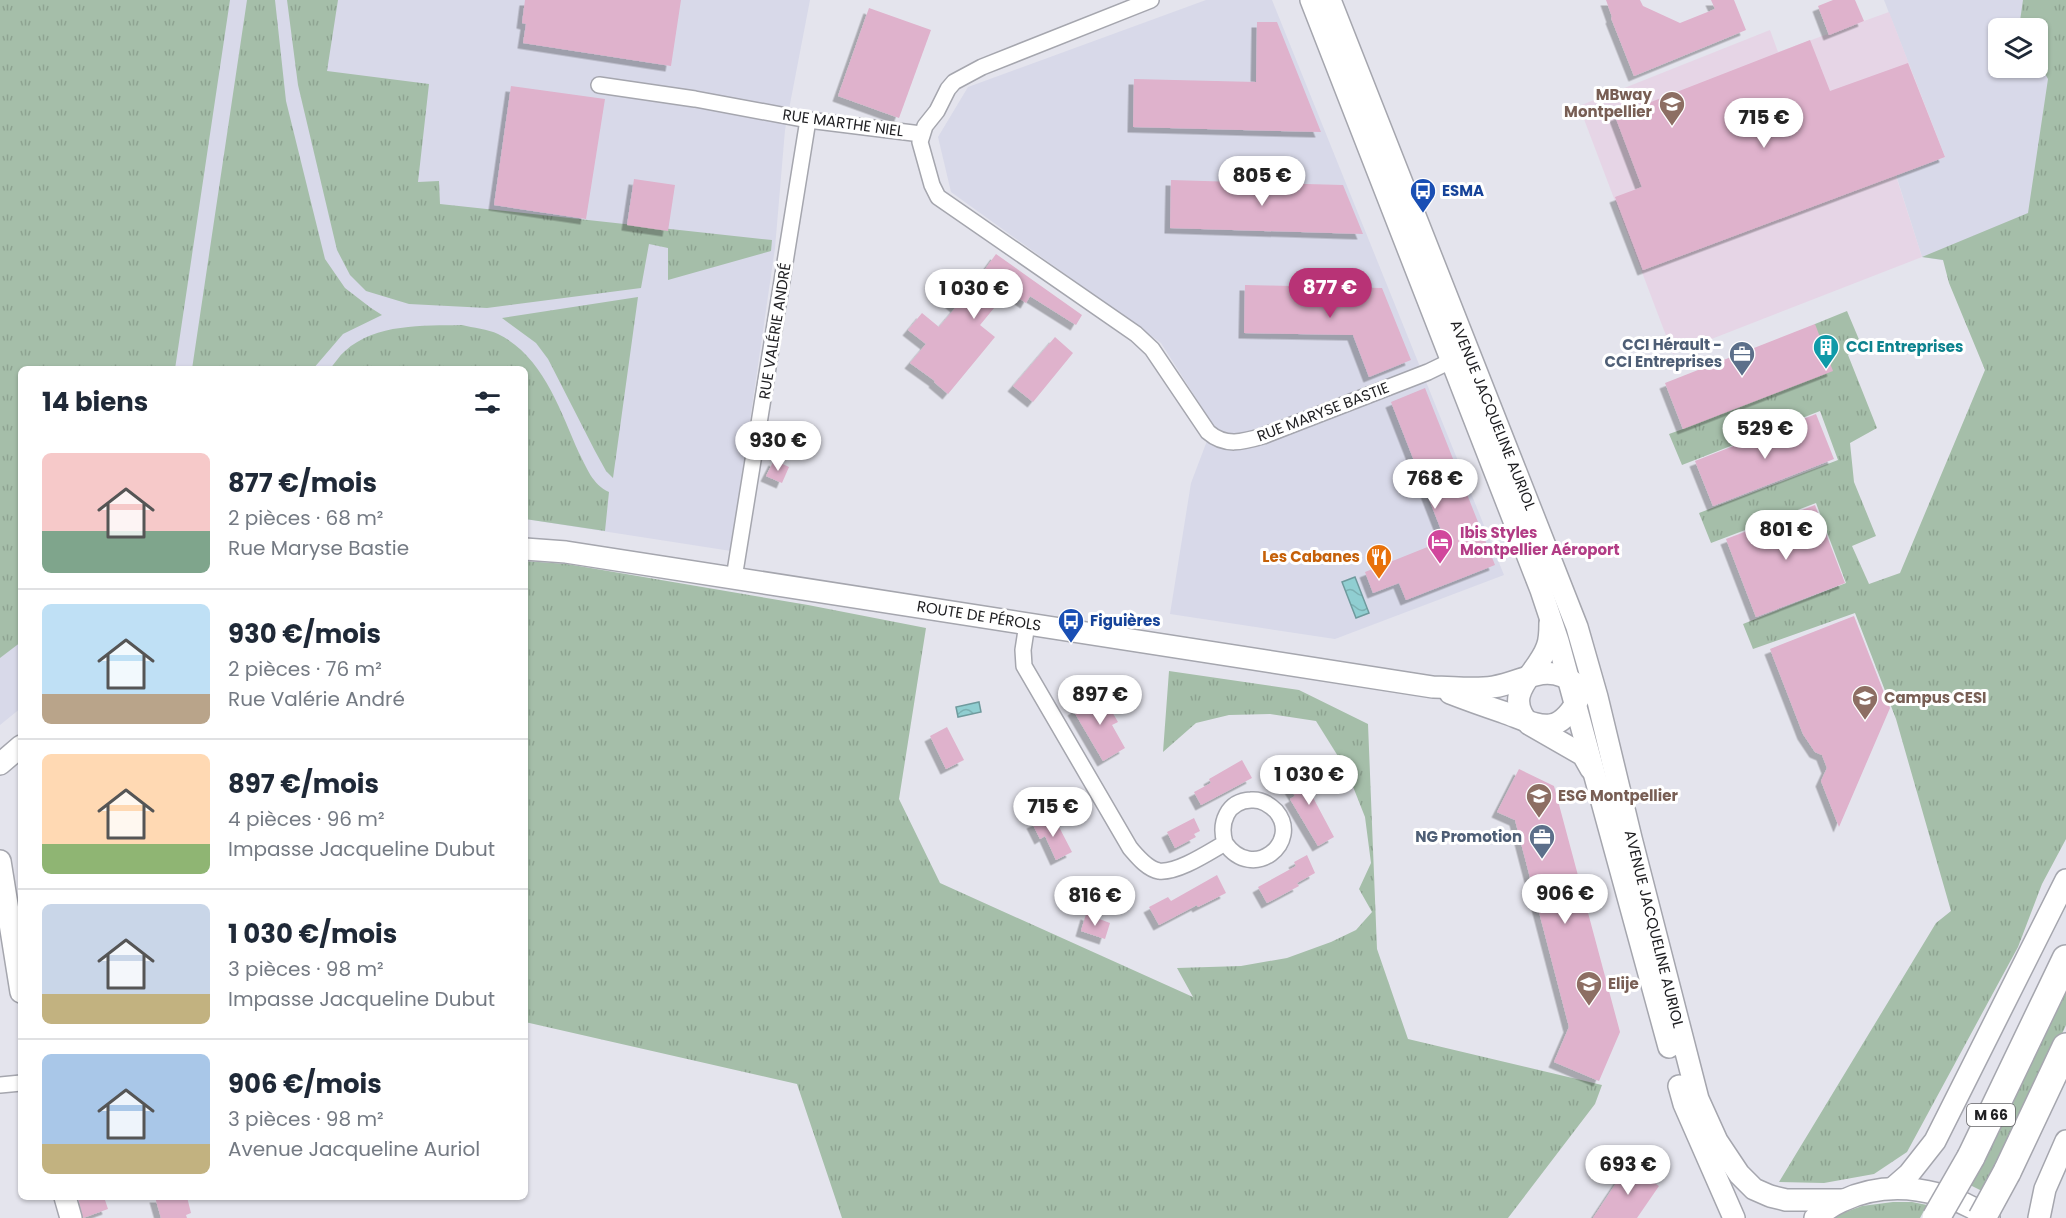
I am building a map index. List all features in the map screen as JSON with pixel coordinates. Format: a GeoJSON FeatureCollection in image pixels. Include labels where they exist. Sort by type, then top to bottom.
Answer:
{"type":"FeatureCollection","features":[{"type":"Feature","properties":{"kind":"highway","name":"M 66"},"geometry":{"type":"LineString","coordinates":[[1936,1218],[1971,1157],[2066,959]]}},
{"type":"Feature","properties":{"kind":"highway","name":"M 66"},"geometry":{"type":"LineString","coordinates":[[1982,1218],[2007,1172],[2066,1047]]}},
{"type":"Feature","properties":{"kind":"main road","name":"AVENUE JACQUELINE AURIOL"},"geometry":{"type":"LineString","coordinates":[[1311,0],[1403,236],[1461,356],[1574,619],[1586,656],[1698,1099],[1717,1141],[1739,1174],[1754,1189],[1786,1200],[1843,1200]]}},
{"type":"Feature","properties":{"kind":"main road","name":"AVENUE JACQUELINE AURIOL"},"geometry":{"type":"LineString","coordinates":[[1330,0],[1461,356],[1549,617],[1577,689],[1596,777],[1684,1104],[1734,1218]]}},
{"type":"Feature","properties":{"kind":"main road","name":"ROUTE DE PÉROLS"},"geometry":{"type":"LineString","coordinates":[[528,549],[566,552],[1433,687],[1495,687],[1531,676]]}},
{"type":"Feature","properties":{"kind":"main road"},"geometry":{"type":"LineString","coordinates":[[1549,617],[1550,637],[1547,647],[1531,676],[1523,684],[1518,698],[1521,713],[1529,724],[1545,726],[1554,724],[1567,716],[1586,656]]}},
{"type":"Feature","properties":{"kind":"main road"},"geometry":{"type":"LineString","coordinates":[[1531,676],[1550,673],[1577,689],[1592,714],[1623,823],[1631,838]]}},
{"type":"Feature","properties":{"kind":"main road","name":"ROUTE DE PÉROLS"},"geometry":{"type":"LineString","coordinates":[[1433,687],[1506,713],[1529,724],[1583,755],[1596,777]]}},
{"type":"Feature","properties":{"kind":"main road"},"geometry":{"type":"LineString","coordinates":[[0,764],[18,749]]}},
{"type":"Feature","properties":{"kind":"main road"},"geometry":{"type":"LineString","coordinates":[[0,861],[18,973]]}},
{"type":"Feature","properties":{"kind":"main road","name":"M 66"},"geometry":{"type":"LineString","coordinates":[[1893,1188],[1909,1174],[1935,1141],[2066,880]]}},
{"type":"Feature","properties":{"kind":"main road"},"geometry":{"type":"LineString","coordinates":[[1699,1140],[1726,1218]]}},
{"type":"Feature","properties":{"kind":"main road"},"geometry":{"type":"LineString","coordinates":[[2039,1218],[2045,1189],[2066,1141]]}},
{"type":"Feature","properties":{"kind":"main road"},"geometry":{"type":"LineString","coordinates":[[1815,1218],[1843,1200],[1893,1188],[1921,1190],[1950,1197],[1989,1218]]}},
{"type":"Feature","properties":{"kind":"main road"},"geometry":{"type":"LineString","coordinates":[[65,1200],[71,1218]]}},
{"type":"Feature","properties":{"kind":"street","name":"RUE MARTHE NIEL"},"geometry":{"type":"LineString","coordinates":[[599,85],[695,99],[808,120],[921,134],[937,111],[948,89],[959,78],[1151,0]]}},
{"type":"Feature","properties":{"kind":"street","name":"RUE VALÉRIE ANDRÉ"},"geometry":{"type":"LineString","coordinates":[[734,578],[755,461],[808,120]]}},
{"type":"Feature","properties":{"kind":"street","name":"RUE MARYSE BASTIE"},"geometry":{"type":"LineString","coordinates":[[921,134],[924,164],[938,197],[1136,334],[1152,349],[1208,432],[1216,440],[1247,441],[1263,436],[1428,372],[1461,356]]}},
{"type":"Feature","properties":{"kind":"street"},"geometry":{"type":"LineString","coordinates":[[1028,624],[1023,650],[1024,666],[1130,848],[1143,862],[1157,871],[1172,870],[1225,843]]}},
{"type":"Feature","properties":{"kind":"street"},"geometry":{"type":"LineString","coordinates":[[1243,801],[1263,802],[1279,815],[1282,825],[1280,843],[1266,857],[1248,860],[1238,857],[1225,843],[1222,834],[1223,823],[1234,806],[1243,801]]}},
{"type":"Feature","properties":{"kind":"street"},"geometry":{"type":"LineString","coordinates":[[0,1085],[18,1083]]}},
{"type":"Feature","properties":{"kind":"shaded area"},"geometry":{"type":"Polygon","coordinates":[[[0,0],[810,0],[785,130],[775,248],[731,551],[528,519],[528,366],[18,366],[18,710],[0,725],[0,0]]]}},
{"type":"Feature","properties":{"kind":"shaded area"},"geometry":{"type":"Polygon","coordinates":[[[1206,0],[1272,0],[1504,575],[1335,639],[1170,614],[1191,483],[1213,425],[1161,343],[951,192],[938,137],[968,87],[1206,0]]]}},
{"type":"Feature","properties":{"kind":"shaded area"},"geometry":{"type":"Polygon","coordinates":[[[1884,0],[2066,0],[2066,280],[1922,257],[1896,175],[1945,157],[1884,0]]]}},
{"type":"Feature","properties":{"kind":"shaded area"},"geometry":{"type":"Polygon","coordinates":[[[1889,12],[1945,157],[1896,176],[1922,257],[1673,354],[1579,106],[1770,30],[1778,52],[1889,12]]]}},
{"type":"Feature","properties":{"kind":"green space"},"geometry":{"type":"Polygon","coordinates":[[[0,0],[230,0],[175,366],[18,366],[18,644],[0,658],[0,0]]]}},
{"type":"Feature","properties":{"kind":"green space"},"geometry":{"type":"Polygon","coordinates":[[[247,0],[275,0],[286,101],[325,259],[345,288],[382,315],[343,334],[316,366],[192,366],[247,0]]]}},
{"type":"Feature","properties":{"kind":"green space"},"geometry":{"type":"Polygon","coordinates":[[[287,0],[338,0],[327,71],[429,84],[418,182],[439,181],[440,204],[772,240],[771,251],[668,280],[668,248],[649,244],[641,288],[487,308],[409,304],[366,291],[350,275],[337,250],[298,85],[287,0]]]}},
{"type":"Feature","properties":{"kind":"green space"},"geometry":{"type":"Polygon","coordinates":[[[2023,0],[2066,0],[2066,839],[2042,884],[2018,947],[1907,1152],[1874,1174],[1824,1183],[1779,1182],[1936,923],[1951,911],[1896,719],[1855,613],[1753,649],[1743,624],[1846,583],[1816,503],[1711,543],[1699,513],[1838,460],[1820,411],[1682,465],[1669,434],[1683,429],[1815,324],[1847,311],[1863,349],[1848,355],[1877,428],[1850,443],[1854,482],[1876,536],[1852,546],[1869,584],[1900,573],[1985,370],[1949,283],[1943,260],[1922,257],[2028,213],[2048,79],[2048,18],[2020,18],[2023,0]]]}},
{"type":"Feature","properties":{"kind":"green space"},"geometry":{"type":"Polygon","coordinates":[[[638,297],[613,478],[606,471],[595,451],[548,359],[536,343],[502,318],[638,297]]]}},
{"type":"Feature","properties":{"kind":"green space"},"geometry":{"type":"Polygon","coordinates":[[[462,325],[498,334],[527,356],[557,402],[579,453],[594,480],[609,492],[605,531],[528,519],[528,366],[332,366],[345,351],[371,335],[400,328],[462,325]]]}},
{"type":"Feature","properties":{"kind":"green space"},"geometry":{"type":"Polygon","coordinates":[[[528,561],[567,564],[808,605],[926,628],[899,799],[940,883],[1193,997],[1177,968],[1241,966],[1287,958],[1356,930],[1372,912],[1359,889],[1371,863],[1365,817],[1346,769],[1316,721],[1270,714],[1229,715],[1196,723],[1163,752],[1169,671],[1299,690],[1368,724],[1377,949],[1408,1039],[1602,1085],[1595,1104],[1508,1218],[842,1218],[797,1084],[528,1023],[528,561]]]}},
{"type":"Feature","properties":{"kind":"green space"},"geometry":{"type":"Polygon","coordinates":[[[2066,983],[2066,1025],[1984,1192],[1968,1184],[2066,983]]]}},
{"type":"Feature","properties":{"kind":"green space"},"geometry":{"type":"Polygon","coordinates":[[[1893,1202],[1927,1205],[1920,1218],[1829,1218],[1862,1206],[1893,1202]]]}},
{"type":"Feature","properties":{"kind":"water"},"geometry":{"type":"Polygon","coordinates":[[[1355,577],[1369,613],[1356,618],[1342,582],[1355,577]]]}},
{"type":"Feature","properties":{"kind":"water"},"geometry":{"type":"Polygon","coordinates":[[[979,702],[981,712],[958,717],[956,707],[979,702]]]}},
{"type":"Feature","properties":{"kind":"building"},"geometry":{"type":"Polygon","coordinates":[[[525,0],[681,0],[671,66],[523,43],[526,24],[522,23],[525,0]]]}},
{"type":"Feature","properties":{"kind":"building"},"geometry":{"type":"Polygon","coordinates":[[[1606,0],[1640,0],[1643,6],[1680,23],[1715,9],[1711,0],[1734,0],[1746,30],[1634,76],[1606,0]]]}},
{"type":"Feature","properties":{"kind":"building"},"geometry":{"type":"Polygon","coordinates":[[[1833,0],[1855,0],[1864,21],[1829,35],[1818,6],[1833,0]]]}},
{"type":"Feature","properties":{"kind":"building"},"geometry":{"type":"Polygon","coordinates":[[[869,8],[931,30],[899,118],[838,96],[869,8]]]}},
{"type":"Feature","properties":{"kind":"building"},"geometry":{"type":"Polygon","coordinates":[[[1257,22],[1277,22],[1321,132],[1133,127],[1134,79],[1256,82],[1257,22]]]}},
{"type":"Feature","properties":{"kind":"building"},"geometry":{"type":"Polygon","coordinates":[[[1810,40],[1830,91],[1908,63],[1945,157],[1643,270],[1615,197],[1642,187],[1615,116],[1810,40]]]}},
{"type":"Feature","properties":{"kind":"building"},"geometry":{"type":"Polygon","coordinates":[[[511,86],[605,99],[586,219],[494,205],[511,86]]]}},
{"type":"Feature","properties":{"kind":"building"},"geometry":{"type":"Polygon","coordinates":[[[634,179],[675,185],[668,231],[627,225],[634,179]]]}},
{"type":"Feature","properties":{"kind":"building"},"geometry":{"type":"Polygon","coordinates":[[[1171,180],[1343,185],[1363,234],[1170,228],[1171,180]]]}},
{"type":"Feature","properties":{"kind":"building"},"geometry":{"type":"Polygon","coordinates":[[[996,254],[1082,315],[1076,325],[1030,296],[1026,303],[1008,291],[980,325],[995,337],[948,394],[935,381],[910,363],[926,344],[908,330],[922,313],[939,327],[956,307],[943,296],[965,269],[978,279],[996,254]]]}},
{"type":"Feature","properties":{"kind":"building"},"geometry":{"type":"Polygon","coordinates":[[[1245,285],[1382,288],[1411,360],[1369,377],[1353,335],[1244,333],[1245,285]]]}},
{"type":"Feature","properties":{"kind":"building","name":"CCI Hérault - CCI Entreprises"},"geometry":{"type":"Polygon","coordinates":[[[1815,324],[1833,371],[1683,429],[1665,383],[1815,324]]]}},
{"type":"Feature","properties":{"kind":"building"},"geometry":{"type":"Polygon","coordinates":[[[1055,337],[1073,353],[1033,402],[1013,386],[1055,337]]]}},
{"type":"Feature","properties":{"kind":"building"},"geometry":{"type":"Polygon","coordinates":[[[1425,388],[1495,565],[1406,600],[1399,583],[1373,593],[1365,572],[1445,540],[1391,402],[1425,388]]]}},
{"type":"Feature","properties":{"kind":"building"},"geometry":{"type":"Polygon","coordinates":[[[1816,414],[1834,459],[1713,506],[1695,461],[1816,414]]]}},
{"type":"Feature","properties":{"kind":"building"},"geometry":{"type":"Polygon","coordinates":[[[774,460],[789,467],[782,483],[766,476],[774,460]]]}},
{"type":"Feature","properties":{"kind":"building"},"geometry":{"type":"Polygon","coordinates":[[[1815,505],[1845,583],[1756,617],[1726,539],[1815,505]]]}},
{"type":"Feature","properties":{"kind":"building","name":"Campus CESI"},"geometry":{"type":"Polygon","coordinates":[[[1854,616],[1890,708],[1839,827],[1821,781],[1827,768],[1822,755],[1815,752],[1803,734],[1770,649],[1854,616]]]}},
{"type":"Feature","properties":{"kind":"building"},"geometry":{"type":"Polygon","coordinates":[[[1101,693],[1118,722],[1112,725],[1125,748],[1103,761],[1073,710],[1101,693]]]}},
{"type":"Feature","properties":{"kind":"building"},"geometry":{"type":"Polygon","coordinates":[[[947,727],[964,760],[946,769],[930,736],[947,727]]]}},
{"type":"Feature","properties":{"kind":"building"},"geometry":{"type":"Polygon","coordinates":[[[1242,760],[1252,778],[1201,805],[1194,792],[1211,783],[1209,779],[1242,760]]]}},
{"type":"Feature","properties":{"kind":"building"},"geometry":{"type":"Polygon","coordinates":[[[1303,765],[1314,785],[1308,788],[1334,837],[1318,846],[1290,799],[1295,796],[1289,786],[1293,783],[1288,773],[1303,765]]]}},
{"type":"Feature","properties":{"kind":"building"},"geometry":{"type":"Polygon","coordinates":[[[1519,769],[1554,786],[1620,1032],[1599,1081],[1554,1062],[1569,1027],[1515,820],[1497,812],[1519,769]]]}},
{"type":"Feature","properties":{"kind":"building"},"geometry":{"type":"Polygon","coordinates":[[[1045,817],[1051,828],[1058,825],[1072,852],[1056,860],[1045,836],[1040,839],[1032,823],[1045,817]]]}},
{"type":"Feature","properties":{"kind":"building"},"geometry":{"type":"Polygon","coordinates":[[[1194,818],[1200,831],[1194,834],[1196,837],[1175,848],[1167,832],[1194,818]]]}},
{"type":"Feature","properties":{"kind":"building"},"geometry":{"type":"Polygon","coordinates":[[[1307,855],[1315,873],[1297,883],[1299,886],[1267,903],[1258,887],[1296,866],[1294,862],[1307,855]]]}},
{"type":"Feature","properties":{"kind":"building"},"geometry":{"type":"Polygon","coordinates":[[[1217,875],[1226,893],[1159,925],[1149,907],[1168,897],[1171,901],[1217,875]]]}},
{"type":"Feature","properties":{"kind":"building"},"geometry":{"type":"Polygon","coordinates":[[[1086,914],[1110,923],[1105,939],[1081,931],[1086,914]]]}},
{"type":"Feature","properties":{"kind":"building"},"geometry":{"type":"Polygon","coordinates":[[[1628,1165],[1659,1186],[1637,1218],[1593,1218],[1628,1165]]]}},
{"type":"Feature","properties":{"kind":"building"},"geometry":{"type":"Polygon","coordinates":[[[79,1200],[105,1200],[108,1209],[83,1218],[79,1200]]]}},
{"type":"Feature","properties":{"kind":"building"},"geometry":{"type":"Polygon","coordinates":[[[156,1200],[188,1200],[191,1213],[186,1215],[187,1218],[161,1218],[156,1200]]]}},
{"type":"Feature","properties":{"kind":"place","name":"MBway Montpellier"},"geometry":{"type":"Point","coordinates":[1672,127]}},
{"type":"Feature","properties":{"kind":"place","name":"ESMA"},"geometry":{"type":"Point","coordinates":[1423,214]}},
{"type":"Feature","properties":{"kind":"place","name":"CCI Entreprises"},"geometry":{"type":"Point","coordinates":[1826,370]}},
{"type":"Feature","properties":{"kind":"place","name":"CCI Hérault - CCI Entreprises"},"geometry":{"type":"Point","coordinates":[1742,377]}},
{"type":"Feature","properties":{"kind":"place","name":"Ibis Styles Montpellier Aéroport"},"geometry":{"type":"Point","coordinates":[1440,565]}},
{"type":"Feature","properties":{"kind":"place","name":"Les Cabanes"},"geometry":{"type":"Point","coordinates":[1379,580]}},
{"type":"Feature","properties":{"kind":"place","name":"Figuières"},"geometry":{"type":"Point","coordinates":[1071,644]}},
{"type":"Feature","properties":{"kind":"place","name":"Campus CESI"},"geometry":{"type":"Point","coordinates":[1865,721]}},
{"type":"Feature","properties":{"kind":"place","name":"ESG Montpellier"},"geometry":{"type":"Point","coordinates":[1539,819]}},
{"type":"Feature","properties":{"kind":"place","name":"NG Promotion"},"geometry":{"type":"Point","coordinates":[1542,860]}},
{"type":"Feature","properties":{"kind":"place","name":"Elije"},"geometry":{"type":"Point","coordinates":[1589,1007]}}]}
